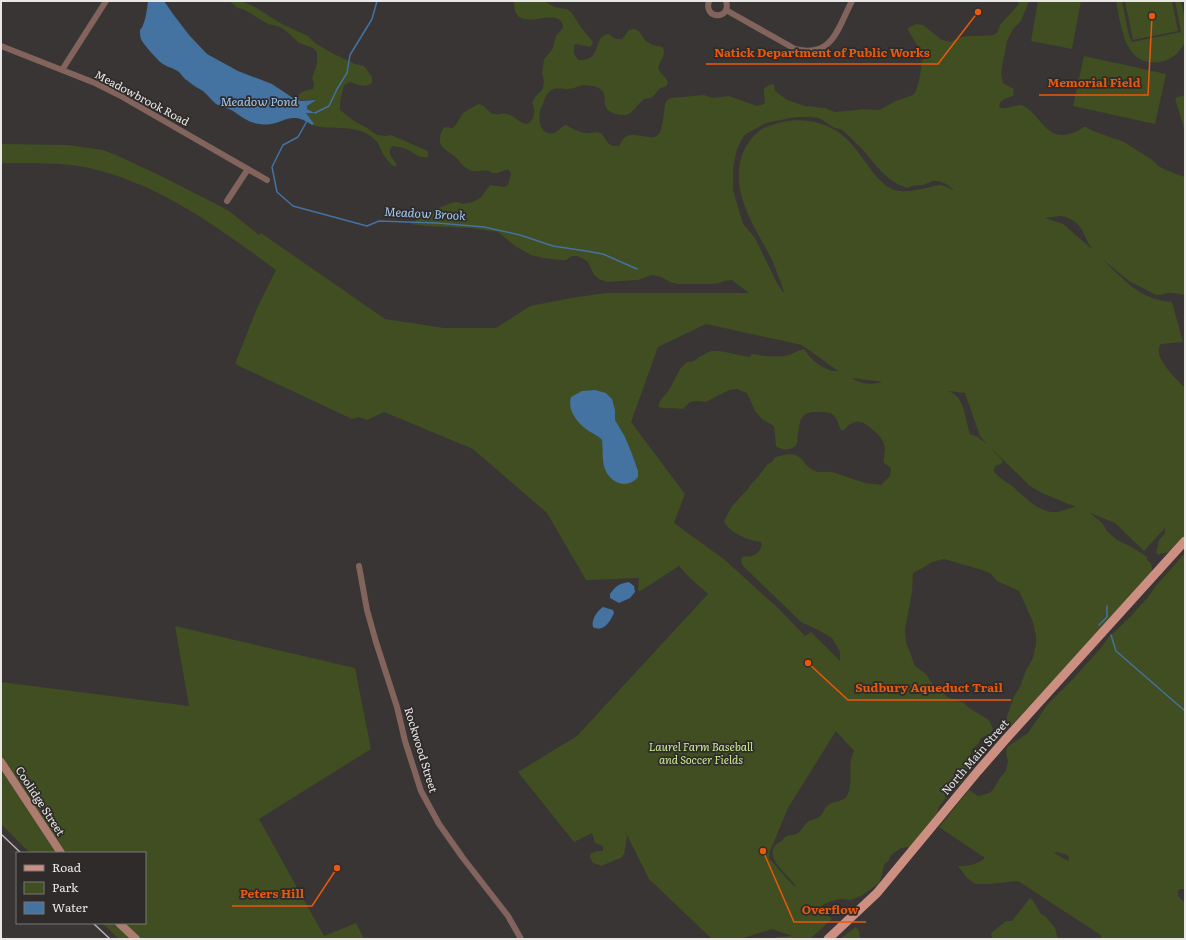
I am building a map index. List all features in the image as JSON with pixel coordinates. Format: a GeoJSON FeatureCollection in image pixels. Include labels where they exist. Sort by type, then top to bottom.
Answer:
{"type":"FeatureCollection","features":[{"type":"Feature","properties":{"kind":"main road","name":"North Main Street"},"geometry":{"type":"LineString","coordinates":[[828,939],[877,893],[978,771],[1185,541]]}},
{"type":"Feature","properties":{"kind":"main road","name":"Coolidge Street"},"geometry":{"type":"LineString","coordinates":[[1,762],[60,852]]}},
{"type":"Feature","properties":{"kind":"main road"},"geometry":{"type":"LineString","coordinates":[[120,924],[136,939]]}},
{"type":"Feature","properties":{"kind":"street"},"geometry":{"type":"LineString","coordinates":[[62,70],[106,1]]}},
{"type":"Feature","properties":{"kind":"street"},"geometry":{"type":"LineString","coordinates":[[709,1],[708,8],[713,14],[719,15],[726,10],[726,1]]}},
{"type":"Feature","properties":{"kind":"street"},"geometry":{"type":"LineString","coordinates":[[726,10],[803,52],[821,49],[829,44],[834,38],[852,1]]}},
{"type":"Feature","properties":{"kind":"street","name":"Meadowbrook Road"},"geometry":{"type":"LineString","coordinates":[[1,46],[95,83],[119,95],[267,180]]}},
{"type":"Feature","properties":{"kind":"street"},"geometry":{"type":"LineString","coordinates":[[227,201],[248,169]]}},
{"type":"Feature","properties":{"kind":"street","name":"Rockwood Street"},"geometry":{"type":"LineString","coordinates":[[359,566],[367,610],[398,707],[405,741],[421,791],[439,824],[508,916],[521,939]]}},
{"type":"Feature","properties":{"kind":"green space"},"geometry":{"type":"Polygon","coordinates":[[[229,1],[241,1],[253,6],[282,24],[308,36],[315,43],[332,53],[355,64],[364,66],[372,77],[372,83],[364,86],[350,82],[344,85],[340,102],[340,110],[354,121],[377,135],[391,135],[428,151],[428,157],[422,157],[406,149],[392,146],[390,149],[390,154],[397,165],[394,167],[384,156],[377,142],[368,134],[352,129],[319,127],[312,125],[313,124],[305,112],[314,112],[307,109],[307,106],[315,100],[297,99],[299,94],[313,89],[314,84],[312,78],[317,64],[317,52],[313,48],[299,43],[278,26],[268,24],[245,10],[238,8],[229,1]]]}},
{"type":"Feature","properties":{"kind":"green space","name":"Laurel Farm Baseball and Soccer Fields"},"geometry":{"type":"Polygon","coordinates":[[[514,1],[544,1],[555,7],[567,9],[572,13],[593,42],[590,47],[576,44],[574,45],[574,54],[579,60],[591,57],[595,53],[604,35],[609,34],[615,39],[622,39],[629,30],[634,29],[639,32],[649,43],[663,47],[664,54],[658,67],[668,83],[667,85],[659,89],[652,97],[643,100],[629,114],[620,115],[612,113],[608,110],[603,92],[599,88],[583,85],[570,89],[559,88],[550,91],[540,110],[539,116],[541,127],[546,132],[554,133],[566,125],[582,132],[601,133],[610,144],[619,146],[627,136],[636,135],[654,137],[657,135],[662,126],[665,104],[667,100],[671,98],[704,95],[713,98],[729,96],[757,106],[764,104],[764,88],[772,84],[774,85],[775,91],[787,100],[805,106],[825,108],[835,112],[866,109],[879,110],[896,101],[913,95],[916,91],[923,57],[908,28],[916,24],[923,25],[942,40],[951,42],[966,36],[993,35],[997,33],[1000,25],[1018,5],[1019,1],[1029,1],[1021,21],[1013,29],[1007,41],[1001,73],[1003,83],[1014,89],[1013,96],[1001,101],[999,105],[1000,108],[1022,105],[1033,113],[1046,128],[1057,134],[1069,134],[1086,127],[1124,142],[1151,159],[1160,167],[1185,177],[1185,295],[1170,293],[1156,295],[1129,281],[1101,258],[1137,290],[1153,298],[1172,302],[1183,342],[1161,344],[1159,355],[1166,367],[1185,388],[1185,535],[1172,550],[1159,555],[1156,553],[1159,540],[1165,533],[1165,528],[1144,551],[1115,523],[1090,513],[1102,523],[1107,531],[1117,540],[1132,547],[1147,557],[1152,571],[1068,665],[1012,725],[1006,728],[1007,716],[1014,696],[1020,687],[1026,670],[1033,658],[1036,644],[1033,622],[1019,591],[997,581],[991,574],[982,570],[944,559],[932,562],[913,573],[912,592],[905,630],[906,642],[915,666],[926,674],[932,683],[947,697],[964,703],[969,708],[989,720],[993,729],[990,734],[981,738],[978,744],[972,749],[965,778],[959,785],[955,786],[938,808],[938,812],[910,847],[901,848],[891,855],[889,860],[884,865],[881,879],[878,884],[861,896],[851,900],[835,900],[824,904],[820,908],[832,919],[810,939],[773,939],[776,937],[792,936],[772,929],[740,939],[712,939],[649,879],[625,831],[627,837],[624,854],[621,858],[602,866],[593,863],[590,857],[591,853],[603,851],[603,846],[595,843],[592,833],[574,842],[518,772],[577,736],[708,594],[679,566],[639,592],[639,578],[586,580],[547,513],[473,449],[384,412],[367,420],[359,417],[352,419],[235,364],[257,308],[276,270],[211,223],[164,196],[115,175],[89,168],[67,165],[45,163],[1,163],[1,144],[68,145],[103,150],[116,155],[229,211],[259,235],[261,233],[385,319],[444,328],[496,328],[530,306],[606,293],[749,293],[732,280],[712,284],[677,284],[652,275],[638,280],[607,282],[594,275],[588,262],[584,259],[577,256],[572,256],[566,260],[561,260],[531,255],[515,246],[498,232],[471,228],[410,224],[431,211],[451,203],[458,202],[463,204],[475,201],[481,197],[490,185],[504,187],[508,185],[511,174],[509,170],[491,173],[486,171],[470,170],[441,145],[440,138],[444,127],[452,128],[455,126],[463,113],[478,104],[484,106],[491,113],[507,114],[525,124],[528,124],[532,119],[534,109],[532,103],[543,88],[544,81],[542,73],[544,59],[552,50],[556,36],[563,28],[561,22],[557,18],[523,19],[518,16],[514,9],[514,1]],[[796,117],[766,123],[746,134],[737,149],[733,168],[733,190],[743,224],[755,238],[783,292],[773,262],[750,219],[740,191],[740,163],[745,148],[752,137],[761,129],[777,123],[801,120],[825,125],[846,138],[876,176],[890,188],[906,191],[940,185],[954,190],[939,181],[932,181],[923,185],[907,188],[900,185],[882,172],[863,150],[845,133],[818,118],[796,117]],[[1061,216],[1045,218],[1063,224],[1092,249],[1081,228],[1074,221],[1061,216]],[[706,324],[658,347],[631,422],[685,494],[674,523],[725,560],[779,609],[805,636],[811,632],[840,661],[840,652],[832,638],[801,622],[742,565],[742,557],[756,554],[761,549],[761,542],[739,535],[731,530],[724,521],[732,506],[768,464],[773,461],[774,458],[783,455],[796,455],[809,467],[816,471],[832,472],[865,483],[881,485],[890,476],[891,468],[884,463],[885,446],[880,437],[867,425],[860,422],[852,423],[844,430],[841,430],[833,414],[826,412],[814,412],[806,414],[801,419],[797,442],[793,448],[778,448],[776,446],[774,426],[762,419],[755,411],[747,393],[737,389],[729,390],[706,402],[690,402],[683,409],[658,407],[660,401],[669,390],[680,369],[687,362],[694,361],[711,351],[720,351],[749,357],[752,354],[775,357],[789,355],[804,349],[810,357],[823,367],[828,370],[838,371],[802,345],[706,324]],[[853,378],[860,382],[871,384],[882,382],[853,378]],[[948,391],[958,398],[964,409],[970,434],[978,437],[988,445],[980,436],[965,393],[948,391]],[[990,447],[1003,461],[1001,464],[995,466],[995,473],[1030,502],[1040,508],[1055,512],[1076,507],[1042,493],[1030,486],[990,447]],[[836,731],[788,808],[770,851],[769,858],[797,888],[777,864],[773,852],[775,846],[785,837],[798,833],[809,821],[821,816],[827,806],[846,797],[850,784],[850,764],[854,751],[836,731]]]}},
{"type":"Feature","properties":{"kind":"green space"},"geometry":{"type":"Polygon","coordinates":[[[1038,1],[1081,1],[1072,49],[1031,41],[1038,1]]]}},
{"type":"Feature","properties":{"kind":"green space"},"geometry":{"type":"Polygon","coordinates":[[[1116,1],[1122,1],[1129,36],[1132,42],[1181,32],[1175,1],[1181,1],[1185,20],[1185,48],[1184,44],[1174,56],[1168,60],[1160,62],[1148,62],[1139,58],[1132,52],[1126,43],[1116,1]]]}},
{"type":"Feature","properties":{"kind":"green space"},"geometry":{"type":"Polygon","coordinates":[[[1125,1],[1172,1],[1178,31],[1133,40],[1125,1]]]}},
{"type":"Feature","properties":{"kind":"green space"},"geometry":{"type":"Polygon","coordinates":[[[1084,56],[1166,74],[1155,124],[1073,106],[1084,56]]]}},
{"type":"Feature","properties":{"kind":"green space"},"geometry":{"type":"Polygon","coordinates":[[[1185,95],[1185,132],[1175,98],[1185,95]]]}},
{"type":"Feature","properties":{"kind":"green space"},"geometry":{"type":"Polygon","coordinates":[[[1185,553],[1185,889],[1180,889],[1178,891],[1178,896],[1185,903],[1185,939],[1099,939],[1102,936],[1018,881],[975,884],[967,878],[958,866],[975,864],[985,858],[939,827],[969,790],[978,796],[989,793],[993,790],[1006,771],[1008,761],[1006,754],[1007,747],[1028,733],[1047,705],[1071,681],[1108,638],[1130,617],[1185,553]],[[1057,852],[1054,853],[1068,861],[1069,857],[1057,852]]]}},
{"type":"Feature","properties":{"kind":"green space"},"geometry":{"type":"Polygon","coordinates":[[[175,626],[355,668],[371,749],[259,819],[324,936],[356,923],[364,939],[119,939],[103,924],[146,924],[146,852],[29,852],[1,824],[1,682],[189,706],[175,626]]]}},
{"type":"Feature","properties":{"kind":"green space"},"geometry":{"type":"Polygon","coordinates":[[[1030,898],[1041,914],[1045,916],[1055,928],[1058,939],[992,939],[991,933],[1006,921],[1012,921],[1030,898]]]}},
{"type":"Feature","properties":{"kind":"green space"},"geometry":{"type":"Polygon","coordinates":[[[856,927],[859,931],[860,939],[840,939],[856,927]]]}},
{"type":"Feature","properties":{"kind":"water","name":"Meadow Pond"},"geometry":{"type":"Polygon","coordinates":[[[148,1],[164,1],[189,35],[207,54],[238,71],[272,84],[293,98],[301,101],[316,100],[307,106],[307,109],[315,113],[306,113],[314,124],[312,125],[297,118],[291,118],[268,124],[256,123],[216,104],[203,91],[185,79],[179,72],[161,63],[142,41],[140,37],[140,30],[145,19],[148,1]]]}},
{"type":"Feature","properties":{"kind":"water"},"geometry":{"type":"Polygon","coordinates":[[[595,390],[606,393],[612,399],[615,410],[615,420],[625,437],[632,454],[638,471],[638,477],[628,483],[618,483],[609,476],[604,466],[602,440],[576,419],[570,406],[571,397],[582,391],[595,390]]]}},
{"type":"Feature","properties":{"kind":"water"},"geometry":{"type":"Polygon","coordinates":[[[629,582],[634,586],[635,592],[630,598],[619,603],[610,598],[610,594],[616,587],[629,582]]]}},
{"type":"Feature","properties":{"kind":"water"},"geometry":{"type":"Polygon","coordinates":[[[603,607],[613,610],[614,613],[606,626],[603,628],[600,629],[593,627],[594,619],[597,613],[603,607]]]}},
{"type":"Feature","properties":{"kind":"waterway"},"geometry":{"type":"LineString","coordinates":[[315,113],[329,106],[347,73],[350,55],[372,19],[377,1]]}},
{"type":"Feature","properties":{"kind":"waterway","name":"Meadow Brook"},"geometry":{"type":"LineString","coordinates":[[307,121],[298,137],[283,145],[272,167],[277,192],[293,206],[367,226],[379,221],[437,223],[484,227],[520,235],[553,246],[603,254],[637,269]]}},
{"type":"Feature","properties":{"kind":"waterway"},"geometry":{"type":"LineString","coordinates":[[1099,625],[1107,617],[1107,606]]}},
{"type":"Feature","properties":{"kind":"waterway"},"geometry":{"type":"LineString","coordinates":[[1111,635],[1116,651],[1185,711]]}},
{"type":"Feature","properties":{"kind":"railway"},"geometry":{"type":"LineString","coordinates":[[1,834],[20,852]]}},
{"type":"Feature","properties":{"kind":"railway"},"geometry":{"type":"LineString","coordinates":[[94,924],[110,939]]}},
{"type":"Feature","properties":{"kind":"place","name":"Natick Department of Public Works"},"geometry":{"type":"Point","coordinates":[978,12]}},
{"type":"Feature","properties":{"kind":"place","name":"Memorial Field"},"geometry":{"type":"Point","coordinates":[1152,16]}},
{"type":"Feature","properties":{"kind":"place","name":"Sudbury Aqueduct Trail"},"geometry":{"type":"Point","coordinates":[808,663]}},
{"type":"Feature","properties":{"kind":"place","name":"Overflow"},"geometry":{"type":"Point","coordinates":[763,851]}},
{"type":"Feature","properties":{"kind":"place","name":"Peters Hill"},"geometry":{"type":"Point","coordinates":[337,868]}}]}
